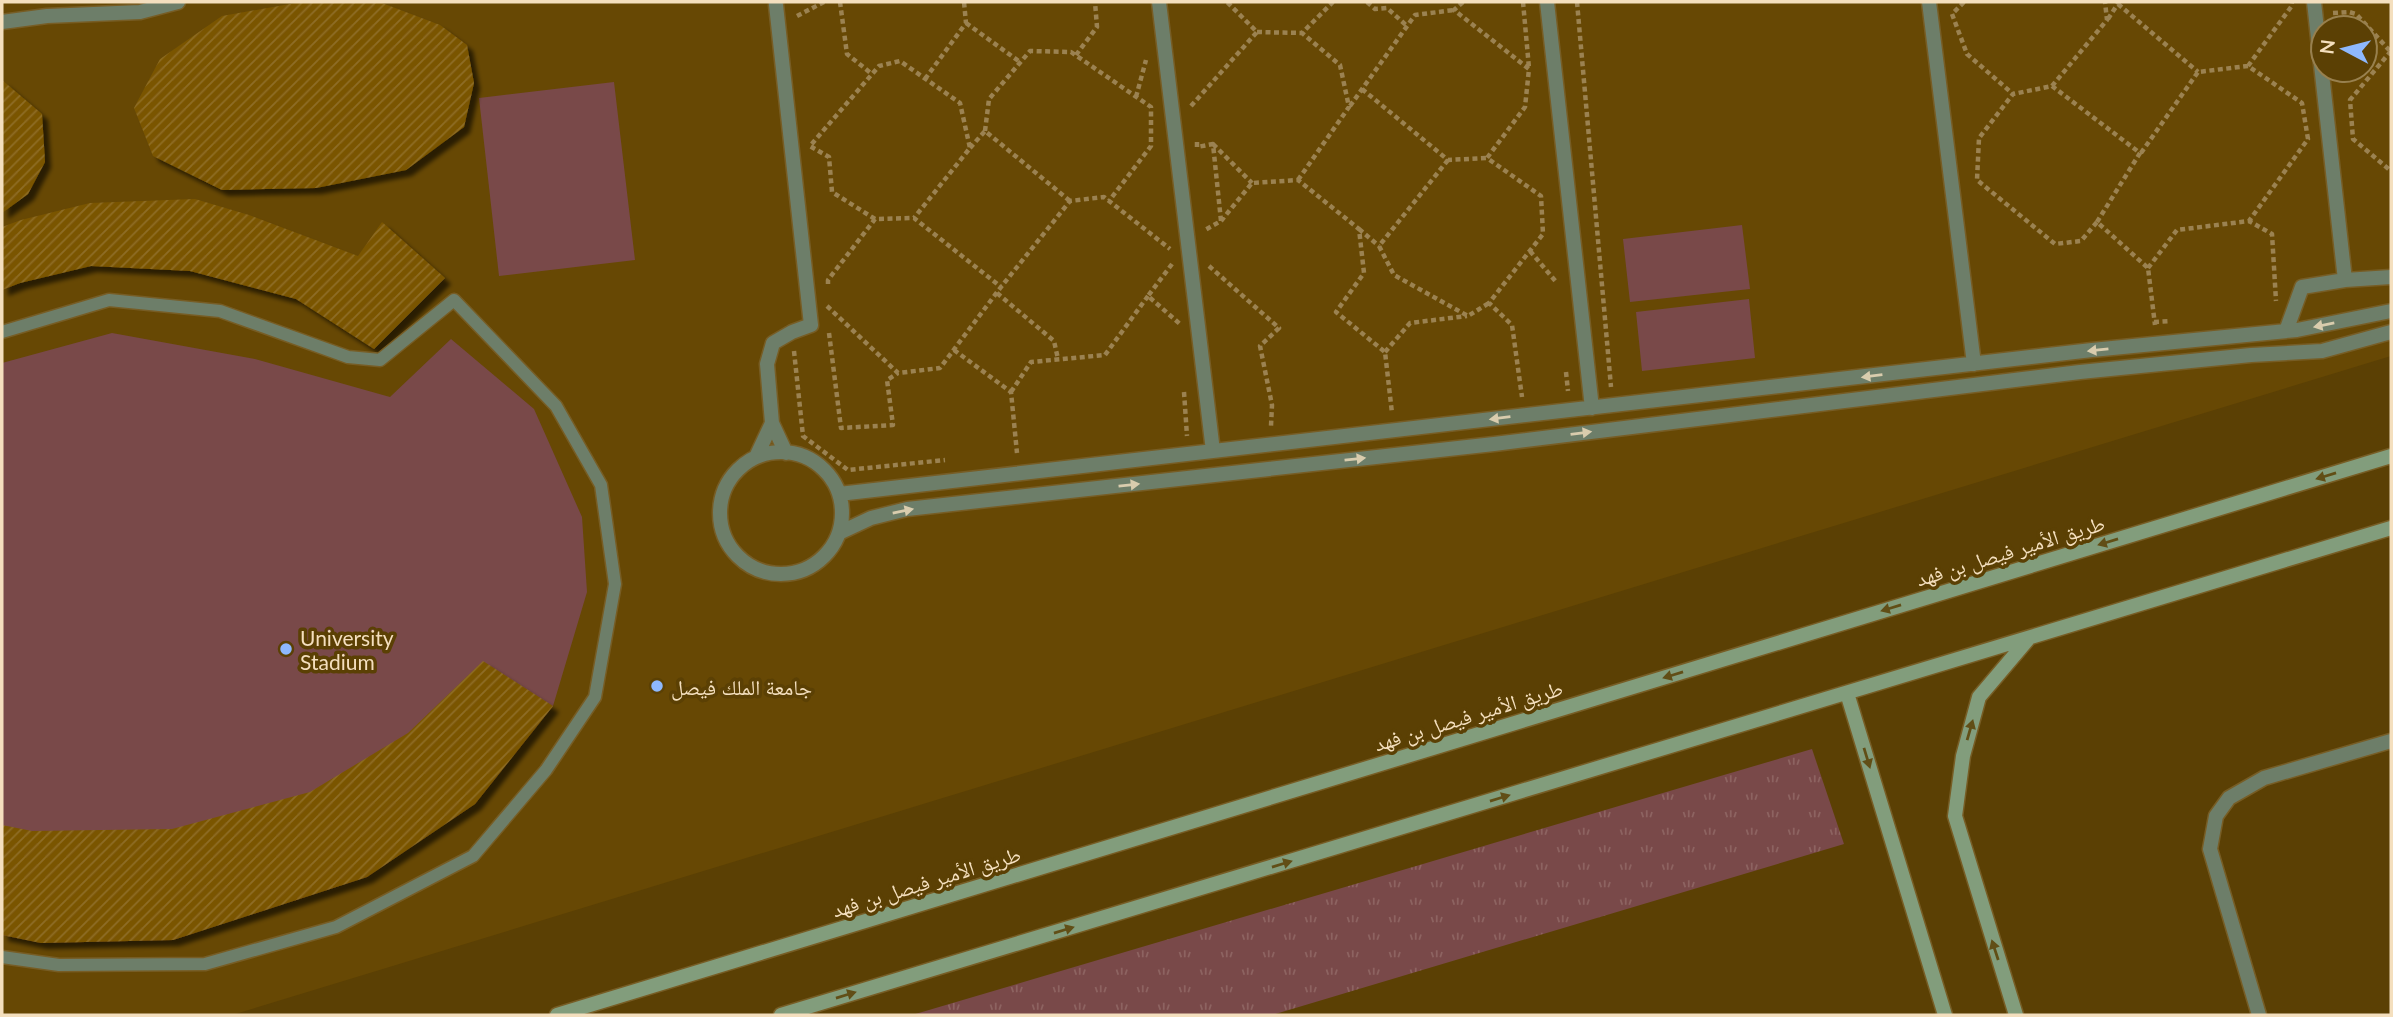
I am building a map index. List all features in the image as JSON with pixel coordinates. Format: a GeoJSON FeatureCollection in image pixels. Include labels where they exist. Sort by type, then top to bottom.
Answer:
{"type":"FeatureCollection","features":[{"type":"Feature","properties":{"kind":"main road","name":"طريق الأمير فيصل بن فهد"},"geometry":{"type":"LineString","coordinates":[[557,1015],[2391,456]]}},
{"type":"Feature","properties":{"kind":"main road"},"geometry":{"type":"LineString","coordinates":[[781,1015],[2391,528]]}},
{"type":"Feature","properties":{"kind":"main road"},"geometry":{"type":"LineString","coordinates":[[2016,1015],[1955,816],[1963,756],[1979,697],[2029,638]]}},
{"type":"Feature","properties":{"kind":"main road"},"geometry":{"type":"LineString","coordinates":[[1847,693],[1945,1015]]}},
{"type":"Feature","properties":{"kind":"street"},"geometry":{"type":"LineString","coordinates":[[2,22],[47,16],[140,12],[178,2]]}},
{"type":"Feature","properties":{"kind":"street"},"geometry":{"type":"LineString","coordinates":[[1159,2],[1213,451]]}},
{"type":"Feature","properties":{"kind":"street"},"geometry":{"type":"LineString","coordinates":[[1547,2],[1592,408]]}},
{"type":"Feature","properties":{"kind":"street"},"geometry":{"type":"LineString","coordinates":[[1929,2],[1974,364]]}},
{"type":"Feature","properties":{"kind":"street"},"geometry":{"type":"LineString","coordinates":[[2315,2],[2345,280]]}},
{"type":"Feature","properties":{"kind":"street"},"geometry":{"type":"LineString","coordinates":[[775,3],[811,326],[792,332],[773,344],[767,364],[772,423],[786,453]]}},
{"type":"Feature","properties":{"kind":"street"},"geometry":{"type":"LineString","coordinates":[[2286,331],[2302,286],[2391,277]]}},
{"type":"Feature","properties":{"kind":"street"},"geometry":{"type":"LineString","coordinates":[[839,494],[1974,364],[2286,331],[2391,311]]}},
{"type":"Feature","properties":{"kind":"street"},"geometry":{"type":"LineString","coordinates":[[839,533],[871,518],[907,509],[1508,442],[2080,372],[2251,355],[2322,351],[2391,332]]}},
{"type":"Feature","properties":{"kind":"street"},"geometry":{"type":"LineString","coordinates":[[756,457],[772,423]]}},
{"type":"Feature","properties":{"kind":"street"},"geometry":{"type":"LineString","coordinates":[[776,452],[796,454],[815,462],[830,475],[839,494],[842,513],[839,533],[830,550],[816,564],[798,572],[778,575],[759,570],[742,560],[729,545],[722,526],[721,506],[727,486],[739,469],[756,457],[776,452]]}},
{"type":"Feature","properties":{"kind":"street"},"geometry":{"type":"LineString","coordinates":[[2259,1015],[2210,849],[2216,816],[2230,798],[2264,778],[2391,741]]}},
{"type":"Feature","properties":{"kind":"lane"},"geometry":{"type":"LineString","coordinates":[[2,332],[109,300],[220,311],[348,356],[380,360],[454,300],[556,406],[595,474],[601,485],[615,584],[595,697],[546,770],[473,856],[337,927],[205,964],[59,965],[2,957]]}},
{"type":"Feature","properties":{"kind":"path"},"geometry":{"type":"LineString","coordinates":[[798,28],[797,15],[824,2]]}},
{"type":"Feature","properties":{"kind":"path"},"geometry":{"type":"LineString","coordinates":[[840,2],[847,54],[872,74]]}},
{"type":"Feature","properties":{"kind":"path"},"geometry":{"type":"LineString","coordinates":[[925,79],[966,23],[964,2]]}},
{"type":"Feature","properties":{"kind":"path"},"geometry":{"type":"LineString","coordinates":[[1076,55],[1097,27],[1094,2]]}},
{"type":"Feature","properties":{"kind":"path"},"geometry":{"type":"LineString","coordinates":[[1227,2],[1257,32],[1302,33],[1340,65],[1349,107]]}},
{"type":"Feature","properties":{"kind":"path"},"geometry":{"type":"LineString","coordinates":[[1302,33],[1333,2]]}},
{"type":"Feature","properties":{"kind":"path"},"geometry":{"type":"LineString","coordinates":[[1367,2],[1374,9],[1387,8],[1407,26]]}},
{"type":"Feature","properties":{"kind":"path"},"geometry":{"type":"LineString","coordinates":[[1298,180],[1415,15],[1454,10],[1463,2]]}},
{"type":"Feature","properties":{"kind":"path"},"geometry":{"type":"LineString","coordinates":[[1486,158],[1525,107],[1529,69],[1523,2]]}},
{"type":"Feature","properties":{"kind":"path"},"geometry":{"type":"LineString","coordinates":[[1557,396],[1612,390],[1577,2]]}},
{"type":"Feature","properties":{"kind":"path"},"geometry":{"type":"LineString","coordinates":[[1964,2],[1952,14],[1967,54],[2013,94]]}},
{"type":"Feature","properties":{"kind":"path"},"geometry":{"type":"LineString","coordinates":[[2105,2],[2107,20]]}},
{"type":"Feature","properties":{"kind":"path"},"geometry":{"type":"LineString","coordinates":[[2248,66],[2291,7],[2291,2]]}},
{"type":"Feature","properties":{"kind":"path"},"geometry":{"type":"LineString","coordinates":[[2333,2],[2333,14],[2356,14],[2391,51],[2350,100],[2353,139],[2391,171]]}},
{"type":"Feature","properties":{"kind":"path"},"geometry":{"type":"LineString","coordinates":[[2198,72],[2119,3],[2052,86],[2013,94],[1979,138],[1977,180],[2055,244],[2081,241],[2097,222],[2140,153],[2198,72],[2248,66],[2302,103],[2308,139],[2249,221]]}},
{"type":"Feature","properties":{"kind":"path"},"geometry":{"type":"LineString","coordinates":[[1454,10],[1529,69]]}},
{"type":"Feature","properties":{"kind":"path"},"geometry":{"type":"LineString","coordinates":[[966,23],[1020,62]]}},
{"type":"Feature","properties":{"kind":"path"},"geometry":{"type":"LineString","coordinates":[[1191,115],[1190,108],[1257,32]]}},
{"type":"Feature","properties":{"kind":"path"},"geometry":{"type":"LineString","coordinates":[[914,218],[985,131],[989,99],[1030,51],[1071,52],[1151,107],[1151,146],[1109,201]]}},
{"type":"Feature","properties":{"kind":"path"},"geometry":{"type":"LineString","coordinates":[[810,146],[879,66],[900,61],[960,103],[970,148]]}},
{"type":"Feature","properties":{"kind":"path"},"geometry":{"type":"LineString","coordinates":[[2052,86],[2140,153]]}},
{"type":"Feature","properties":{"kind":"path"},"geometry":{"type":"LineString","coordinates":[[1362,89],[1448,160],[1486,158],[1541,197],[1543,234],[1489,303],[1468,316],[1410,323],[1385,352]]}},
{"type":"Feature","properties":{"kind":"path"},"geometry":{"type":"LineString","coordinates":[[985,131],[1070,201]]}},
{"type":"Feature","properties":{"kind":"path"},"geometry":{"type":"LineString","coordinates":[[809,136],[810,146]]}},
{"type":"Feature","properties":{"kind":"path"},"geometry":{"type":"LineString","coordinates":[[1195,136],[1198,147],[1213,144]]}},
{"type":"Feature","properties":{"kind":"path"},"geometry":{"type":"LineString","coordinates":[[1213,144],[1252,183]]}},
{"type":"Feature","properties":{"kind":"path"},"geometry":{"type":"LineString","coordinates":[[1213,144],[1222,221]]}},
{"type":"Feature","properties":{"kind":"path"},"geometry":{"type":"LineString","coordinates":[[810,146],[830,157],[832,192],[874,219],[914,218],[1001,287]]}},
{"type":"Feature","properties":{"kind":"path"},"geometry":{"type":"LineString","coordinates":[[1379,246],[1448,160]]}},
{"type":"Feature","properties":{"kind":"path"},"geometry":{"type":"LineString","coordinates":[[1206,243],[1204,231],[1222,221],[1252,183],[1298,180],[1379,246],[1394,275],[1468,316]]}},
{"type":"Feature","properties":{"kind":"path"},"geometry":{"type":"LineString","coordinates":[[837,315],[828,323],[841,428],[893,425],[887,380],[898,373],[940,368],[1070,201],[1104,197],[1170,248],[1174,262],[1105,355],[1031,362],[1011,392],[1017,453]]}},
{"type":"Feature","properties":{"kind":"path"},"geometry":{"type":"LineString","coordinates":[[827,292],[828,280],[874,219]]}},
{"type":"Feature","properties":{"kind":"path"},"geometry":{"type":"LineString","coordinates":[[2148,268],[2177,230],[2249,221],[2272,234],[2277,312]]}},
{"type":"Feature","properties":{"kind":"path"},"geometry":{"type":"LineString","coordinates":[[2097,222],[2148,268],[2157,344]]}},
{"type":"Feature","properties":{"kind":"path"},"geometry":{"type":"LineString","coordinates":[[1359,229],[1364,273],[1336,312],[1385,352],[1392,414]]}},
{"type":"Feature","properties":{"kind":"path"},"geometry":{"type":"LineString","coordinates":[[1530,251],[1557,281],[1558,294]]}},
{"type":"Feature","properties":{"kind":"path"},"geometry":{"type":"LineString","coordinates":[[1207,255],[1209,265],[1279,328],[1260,346],[1272,405],[1271,427]]}},
{"type":"Feature","properties":{"kind":"path"},"geometry":{"type":"LineString","coordinates":[[997,293],[1054,341],[1058,359]]}},
{"type":"Feature","properties":{"kind":"path"},"geometry":{"type":"LineString","coordinates":[[1149,296],[1180,324],[1181,337]]}},
{"type":"Feature","properties":{"kind":"path"},"geometry":{"type":"LineString","coordinates":[[1489,303],[1512,325],[1522,400],[1534,398]]}},
{"type":"Feature","properties":{"kind":"path"},"geometry":{"type":"LineString","coordinates":[[826,305],[898,373]]}},
{"type":"Feature","properties":{"kind":"path"},"geometry":{"type":"LineString","coordinates":[[2154,322],[2182,320]]}},
{"type":"Feature","properties":{"kind":"path"},"geometry":{"type":"LineString","coordinates":[[792,332],[803,436],[848,470],[952,459]]}},
{"type":"Feature","properties":{"kind":"path"},"geometry":{"type":"LineString","coordinates":[[954,350],[1011,392]]}},
{"type":"Feature","properties":{"kind":"path"},"geometry":{"type":"LineString","coordinates":[[1566,370],[1569,395]]}},
{"type":"Feature","properties":{"kind":"path"},"geometry":{"type":"LineString","coordinates":[[1174,437],[1187,436],[1184,387]]}},
{"type":"Feature","properties":{"kind":"path"},"geometry":{"type":"LineString","coordinates":[[1379,415],[1405,412]]}},
{"type":"Feature","properties":{"kind":"path"},"geometry":{"type":"LineString","coordinates":[[1004,454],[1030,452]]}},
{"type":"Feature","properties":{"kind":"shaded area","name":"جامعة الملك فيصل"},"geometry":{"type":"Polygon","coordinates":[[[2,2],[2391,2],[2391,356],[232,1015],[2,1015],[2,2]]]}},
{"type":"Feature","properties":{"kind":"green space"},"geometry":{"type":"Polygon","coordinates":[[[614,82],[635,260],[499,276],[479,98],[614,82]]]}},
{"type":"Feature","properties":{"kind":"green space"},"geometry":{"type":"Polygon","coordinates":[[[1742,225],[1750,289],[1630,302],[1623,239],[1742,225]]]}},
{"type":"Feature","properties":{"kind":"green space"},"geometry":{"type":"Polygon","coordinates":[[[1749,299],[1755,358],[1642,371],[1636,312],[1749,299]]]}},
{"type":"Feature","properties":{"kind":"green space","name":"University Stadium"},"geometry":{"type":"Polygon","coordinates":[[[112,333],[255,359],[390,397],[451,339],[534,409],[582,517],[587,592],[553,706],[475,804],[367,877],[173,940],[41,943],[2,935],[2,363],[112,333]]]}},
{"type":"Feature","properties":{"kind":"green space"},"geometry":{"type":"Polygon","coordinates":[[[1812,749],[1844,844],[1272,1015],[912,1015],[1812,749]]]}},
{"type":"Feature","properties":{"kind":"building"},"geometry":{"type":"Polygon","coordinates":[[[301,2],[382,3],[440,25],[467,45],[474,83],[464,127],[406,170],[316,188],[222,190],[153,156],[134,108],[160,59],[222,16],[301,2]]]}},
{"type":"Feature","properties":{"kind":"building"},"geometry":{"type":"Polygon","coordinates":[[[2,80],[42,114],[45,162],[28,194],[2,213],[2,80]]]}},
{"type":"Feature","properties":{"kind":"building"},"geometry":{"type":"Polygon","coordinates":[[[195,199],[249,215],[358,256],[382,222],[445,278],[374,349],[296,299],[190,271],[91,266],[2,290],[2,227],[90,203],[195,199]]]}},
{"type":"Feature","properties":{"kind":"building"},"geometry":{"type":"Polygon","coordinates":[[[483,661],[553,706],[475,804],[367,877],[173,940],[41,943],[2,935],[2,825],[32,831],[172,829],[310,792],[408,733],[483,661]]]}},
{"type":"Feature","properties":{"kind":"place","name":"University Stadium"},"geometry":{"type":"Point","coordinates":[286,649]}},
{"type":"Feature","properties":{"kind":"place","name":"جامعة الملك فيصل"},"geometry":{"type":"Point","coordinates":[657,686]}}]}
